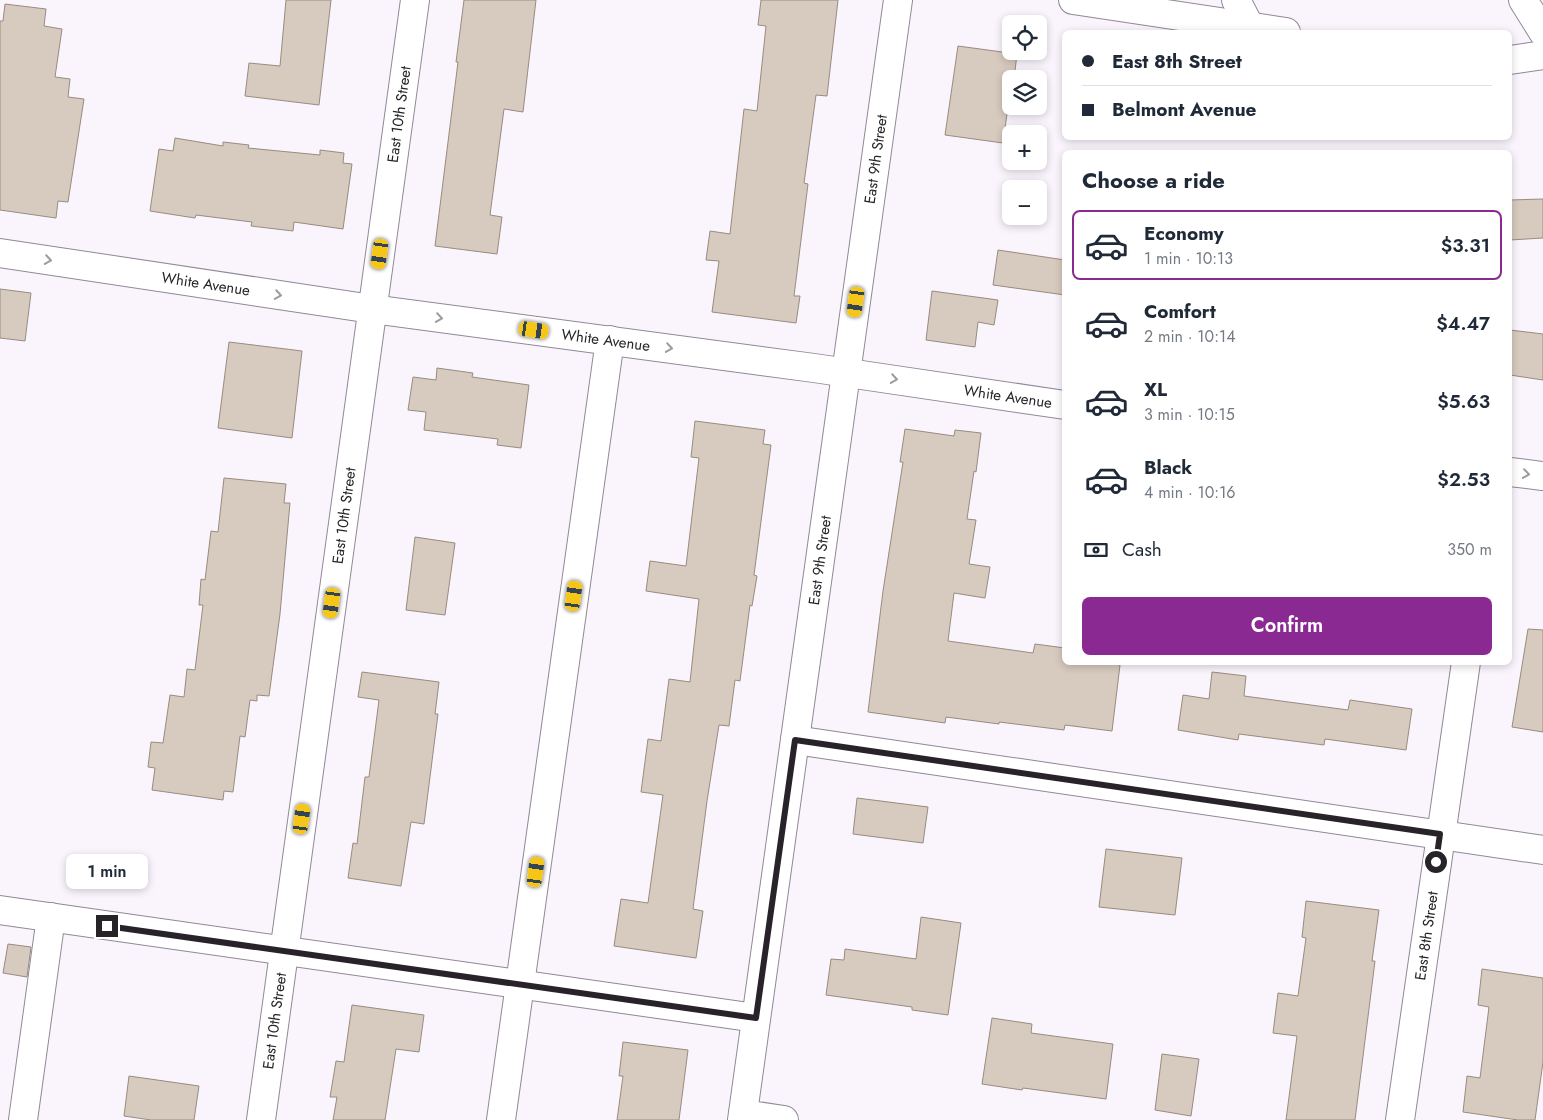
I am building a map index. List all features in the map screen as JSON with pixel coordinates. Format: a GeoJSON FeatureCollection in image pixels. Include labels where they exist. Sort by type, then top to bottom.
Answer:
{"type":"FeatureCollection","features":[{"type":"Feature","properties":{"kind":"street","name":"East 10th Street"},"geometry":{"type":"LineString","coordinates":[[261,1120],[415,0]]}},
{"type":"Feature","properties":{"kind":"street","name":"East 9th Street"},"geometry":{"type":"LineString","coordinates":[[742,1117],[898,0]]}},
{"type":"Feature","properties":{"kind":"street"},"geometry":{"type":"LineString","coordinates":[[1072,0],[1272,30]]}},
{"type":"Feature","properties":{"kind":"street"},"geometry":{"type":"LineString","coordinates":[[1236,0],[1250,27]]}},
{"type":"Feature","properties":{"kind":"street"},"geometry":{"type":"LineString","coordinates":[[1523,0],[1543,32]]}},
{"type":"Feature","properties":{"kind":"street"},"geometry":{"type":"LineString","coordinates":[[1512,60],[1543,56]]}},
{"type":"Feature","properties":{"kind":"street","name":"White Avenue"},"geometry":{"type":"LineString","coordinates":[[0,253],[372,309],[846,372],[1062,405]]}},
{"type":"Feature","properties":{"kind":"street"},"geometry":{"type":"LineString","coordinates":[[501,1120],[610,340]]}},
{"type":"Feature","properties":{"kind":"street"},"geometry":{"type":"LineString","coordinates":[[1512,472],[1543,476]]}},
{"type":"Feature","properties":{"kind":"street","name":"East 8th Street"},"geometry":{"type":"LineString","coordinates":[[1400,1120],[1466,665]]}},
{"type":"Feature","properties":{"kind":"street"},"geometry":{"type":"LineString","coordinates":[[795,740],[1543,850]]}},
{"type":"Feature","properties":{"kind":"street"},"geometry":{"type":"LineString","coordinates":[[0,910],[756,1018]]}},
{"type":"Feature","properties":{"kind":"street"},"geometry":{"type":"LineString","coordinates":[[23,1120],[51,917]]}},
{"type":"Feature","properties":{"kind":"street"},"geometry":{"type":"LineString","coordinates":[[742,1117],[784,1120]]}},
{"type":"Feature","properties":{"kind":"building"},"geometry":{"type":"Polygon","coordinates":[[[286,0],[331,0],[319,105],[245,96],[249,63],[280,66],[286,0]]]}},
{"type":"Feature","properties":{"kind":"building"},"geometry":{"type":"Polygon","coordinates":[[[464,0],[536,0],[523,112],[504,109],[490,215],[502,217],[497,254],[435,246],[464,0]]]}},
{"type":"Feature","properties":{"kind":"building"},"geometry":{"type":"Polygon","coordinates":[[[761,0],[838,0],[827,96],[816,95],[804,183],[808,184],[794,296],[800,296],[796,323],[712,312],[719,261],[706,260],[710,231],[730,234],[744,109],[757,111],[766,26],[758,25],[761,0]]]}},
{"type":"Feature","properties":{"kind":"building"},"geometry":{"type":"Polygon","coordinates":[[[5,4],[46,9],[44,26],[62,29],[55,77],[70,79],[68,97],[84,99],[68,202],[58,201],[56,218],[0,210],[0,21],[3,21],[5,4]]]}},
{"type":"Feature","properties":{"kind":"building"},"geometry":{"type":"Polygon","coordinates":[[[958,46],[1002,52],[1002,60],[1016,60],[1015,70],[1002,70],[1002,115],[1007,115],[1005,125],[1002,125],[1002,143],[945,135],[958,46]]]}},
{"type":"Feature","properties":{"kind":"building"},"geometry":{"type":"Polygon","coordinates":[[[175,138],[223,146],[223,142],[249,145],[248,148],[320,155],[320,150],[344,153],[343,163],[352,164],[343,229],[294,222],[293,231],[251,226],[252,222],[196,215],[195,218],[150,211],[159,149],[173,151],[175,138]]]}},
{"type":"Feature","properties":{"kind":"building"},"geometry":{"type":"Polygon","coordinates":[[[1543,199],[1543,238],[1512,240],[1512,200],[1543,199]]]}},
{"type":"Feature","properties":{"kind":"building"},"geometry":{"type":"Polygon","coordinates":[[[998,250],[1062,260],[1062,295],[993,285],[998,250]]]}},
{"type":"Feature","properties":{"kind":"building"},"geometry":{"type":"Polygon","coordinates":[[[0,289],[31,293],[25,341],[0,338],[0,289]]]}},
{"type":"Feature","properties":{"kind":"building"},"geometry":{"type":"Polygon","coordinates":[[[932,291],[998,300],[994,325],[978,322],[975,347],[926,340],[932,291]]]}},
{"type":"Feature","properties":{"kind":"building"},"geometry":{"type":"Polygon","coordinates":[[[1512,330],[1543,334],[1543,380],[1512,375],[1512,330]]]}},
{"type":"Feature","properties":{"kind":"building"},"geometry":{"type":"Polygon","coordinates":[[[229,342],[302,351],[292,438],[218,428],[229,342]]]}},
{"type":"Feature","properties":{"kind":"building"},"geometry":{"type":"Polygon","coordinates":[[[437,368],[473,373],[472,377],[529,385],[521,448],[497,445],[498,439],[424,430],[426,412],[408,410],[413,377],[436,380],[437,368]]]}},
{"type":"Feature","properties":{"kind":"building"},"geometry":{"type":"Polygon","coordinates":[[[695,421],[765,430],[763,444],[771,445],[754,575],[757,576],[752,606],[750,605],[740,681],[735,680],[729,726],[719,725],[707,801],[693,909],[703,911],[696,958],[614,946],[621,899],[648,903],[663,795],[641,792],[648,739],[661,741],[669,679],[690,682],[699,599],[646,591],[650,561],[686,566],[699,458],[691,457],[695,421]]]}},
{"type":"Feature","properties":{"kind":"building"},"geometry":{"type":"Polygon","coordinates":[[[905,429],[954,436],[955,430],[981,433],[967,519],[976,520],[969,564],[990,567],[985,598],[954,593],[948,641],[1033,653],[1035,644],[1062,648],[1062,665],[1120,665],[1112,731],[1065,725],[1064,730],[946,717],[945,723],[868,712],[883,591],[903,462],[900,462],[905,429]]]}},
{"type":"Feature","properties":{"kind":"building"},"geometry":{"type":"Polygon","coordinates":[[[224,478],[286,484],[284,503],[290,503],[280,614],[269,696],[257,695],[257,701],[250,700],[245,737],[240,736],[233,792],[224,791],[223,800],[152,790],[155,768],[148,767],[151,742],[163,743],[170,695],[184,697],[187,669],[195,670],[203,605],[199,605],[201,579],[205,580],[211,531],[218,532],[224,478]]]}},
{"type":"Feature","properties":{"kind":"building"},"geometry":{"type":"Polygon","coordinates":[[[415,537],[455,543],[445,615],[406,610],[415,537]]]}},
{"type":"Feature","properties":{"kind":"building"},"geometry":{"type":"Polygon","coordinates":[[[1528,629],[1543,630],[1543,732],[1512,727],[1528,629]]]}},
{"type":"Feature","properties":{"kind":"building"},"geometry":{"type":"Polygon","coordinates":[[[362,672],[439,682],[435,714],[438,714],[424,824],[411,822],[401,886],[348,878],[353,843],[357,844],[365,777],[369,777],[379,700],[358,697],[362,672]]]}},
{"type":"Feature","properties":{"kind":"building"},"geometry":{"type":"Polygon","coordinates":[[[1212,672],[1246,676],[1244,696],[1348,710],[1350,700],[1412,709],[1406,750],[1325,739],[1324,745],[1239,734],[1238,740],[1178,730],[1183,695],[1209,699],[1212,672]]]}},
{"type":"Feature","properties":{"kind":"building"},"geometry":{"type":"Polygon","coordinates":[[[857,798],[928,807],[923,843],[853,834],[857,798]]]}},
{"type":"Feature","properties":{"kind":"building"},"geometry":{"type":"Polygon","coordinates":[[[1106,849],[1182,858],[1175,915],[1099,907],[1106,849]]]}},
{"type":"Feature","properties":{"kind":"building"},"geometry":{"type":"Polygon","coordinates":[[[1306,901],[1379,910],[1372,961],[1375,961],[1355,1120],[1286,1120],[1297,1036],[1273,1033],[1278,993],[1298,996],[1306,938],[1302,937],[1306,901]]]}},
{"type":"Feature","properties":{"kind":"building"},"geometry":{"type":"Polygon","coordinates":[[[921,917],[961,923],[948,1015],[912,1010],[912,1007],[826,995],[831,959],[844,960],[845,949],[916,959],[921,917]]]}},
{"type":"Feature","properties":{"kind":"building"},"geometry":{"type":"Polygon","coordinates":[[[8,944],[31,947],[27,977],[3,973],[8,944]]]}},
{"type":"Feature","properties":{"kind":"building"},"geometry":{"type":"Polygon","coordinates":[[[1482,969],[1543,978],[1543,1062],[1535,1120],[1518,1120],[1463,1112],[1467,1076],[1480,1078],[1489,1007],[1478,1005],[1482,969]]]}},
{"type":"Feature","properties":{"kind":"building"},"geometry":{"type":"Polygon","coordinates":[[[352,1005],[424,1015],[419,1052],[396,1049],[385,1120],[333,1120],[337,1097],[330,1097],[336,1061],[344,1062],[352,1005]]]}},
{"type":"Feature","properties":{"kind":"building"},"geometry":{"type":"Polygon","coordinates":[[[992,1018],[1032,1024],[1031,1033],[1113,1044],[1106,1099],[982,1084],[992,1018]]]}},
{"type":"Feature","properties":{"kind":"building"},"geometry":{"type":"Polygon","coordinates":[[[623,1042],[688,1050],[679,1120],[617,1120],[623,1076],[619,1076],[623,1042]]]}},
{"type":"Feature","properties":{"kind":"building"},"geometry":{"type":"Polygon","coordinates":[[[1162,1054],[1199,1059],[1191,1116],[1155,1110],[1162,1054]]]}},
{"type":"Feature","properties":{"kind":"building"},"geometry":{"type":"Polygon","coordinates":[[[129,1076],[199,1086],[194,1120],[151,1120],[124,1116],[129,1076]]]}},
{"type":"Feature","properties":{"kind":"route"},"geometry":{"type":"LineString","coordinates":[[107,926],[756,1018],[795,740],[1440,834],[1436,862]]}}]}
